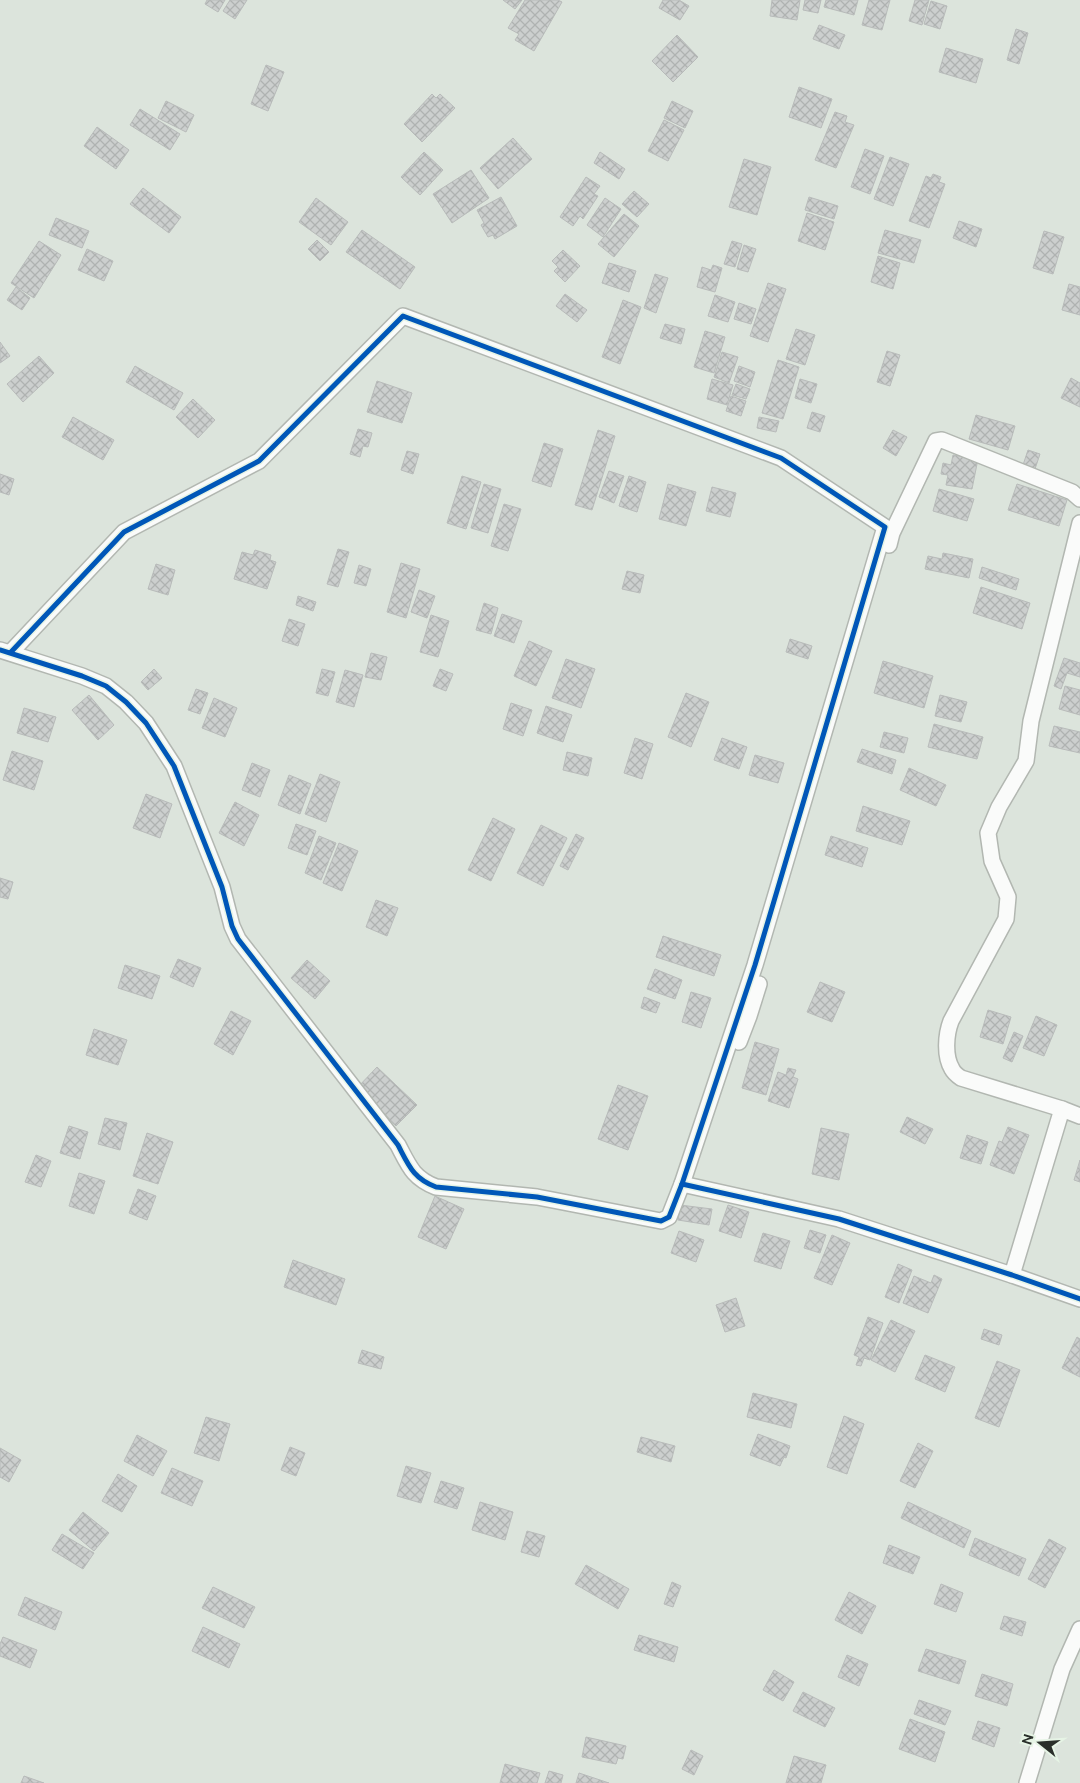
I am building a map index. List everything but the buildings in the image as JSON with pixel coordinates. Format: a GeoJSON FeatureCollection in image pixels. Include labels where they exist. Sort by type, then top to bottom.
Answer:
{"type":"FeatureCollection","features":[{"type":"Feature","properties":{"kind":"street"},"geometry":{"type":"LineString","coordinates":[[682,1184],[755,965],[885,527],[781,458],[403,316],[259,461],[124,532],[6,651],[82,676],[106,686],[126,702],[146,723],[174,766],[222,887],[232,926],[238,939],[398,1145],[414,1174],[423,1182],[436,1187],[537,1197],[661,1221],[669,1217],[749,1016],[892,533],[931,448],[936,441],[942,440],[1072,492],[1080,499]]}},
{"type":"Feature","properties":{"kind":"street"},"geometry":{"type":"LineString","coordinates":[[1080,523],[1031,721],[1026,761],[999,807],[988,833],[992,861],[1008,897],[1006,919],[951,1021],[947,1032],[948,1054],[952,1069],[961,1078],[1080,1116]]}},
{"type":"Feature","properties":{"kind":"street"},"geometry":{"type":"LineString","coordinates":[[1012,1275],[1062,1109]]}},
{"type":"Feature","properties":{"kind":"street"},"geometry":{"type":"LineString","coordinates":[[682,1184],[839,1219],[1080,1299]]}},
{"type":"Feature","properties":{"kind":"street"},"geometry":{"type":"LineString","coordinates":[[1027,1783],[1062,1669],[1080,1629]]}},
{"type":"Feature","properties":{"kind":"cycle path"},"geometry":{"type":"LineString","coordinates":[[11,652],[124,532],[259,461],[403,316],[781,458],[885,527],[755,965],[682,1184]]}},
{"type":"Feature","properties":{"kind":"cycle path"},"geometry":{"type":"LineString","coordinates":[[0,650],[82,676],[106,686],[126,702],[146,723],[174,766],[222,887],[232,926],[238,939],[398,1145],[412,1170],[422,1180],[436,1187],[537,1197],[661,1221],[669,1217],[682,1184],[839,1219],[1080,1299]]}}]}
